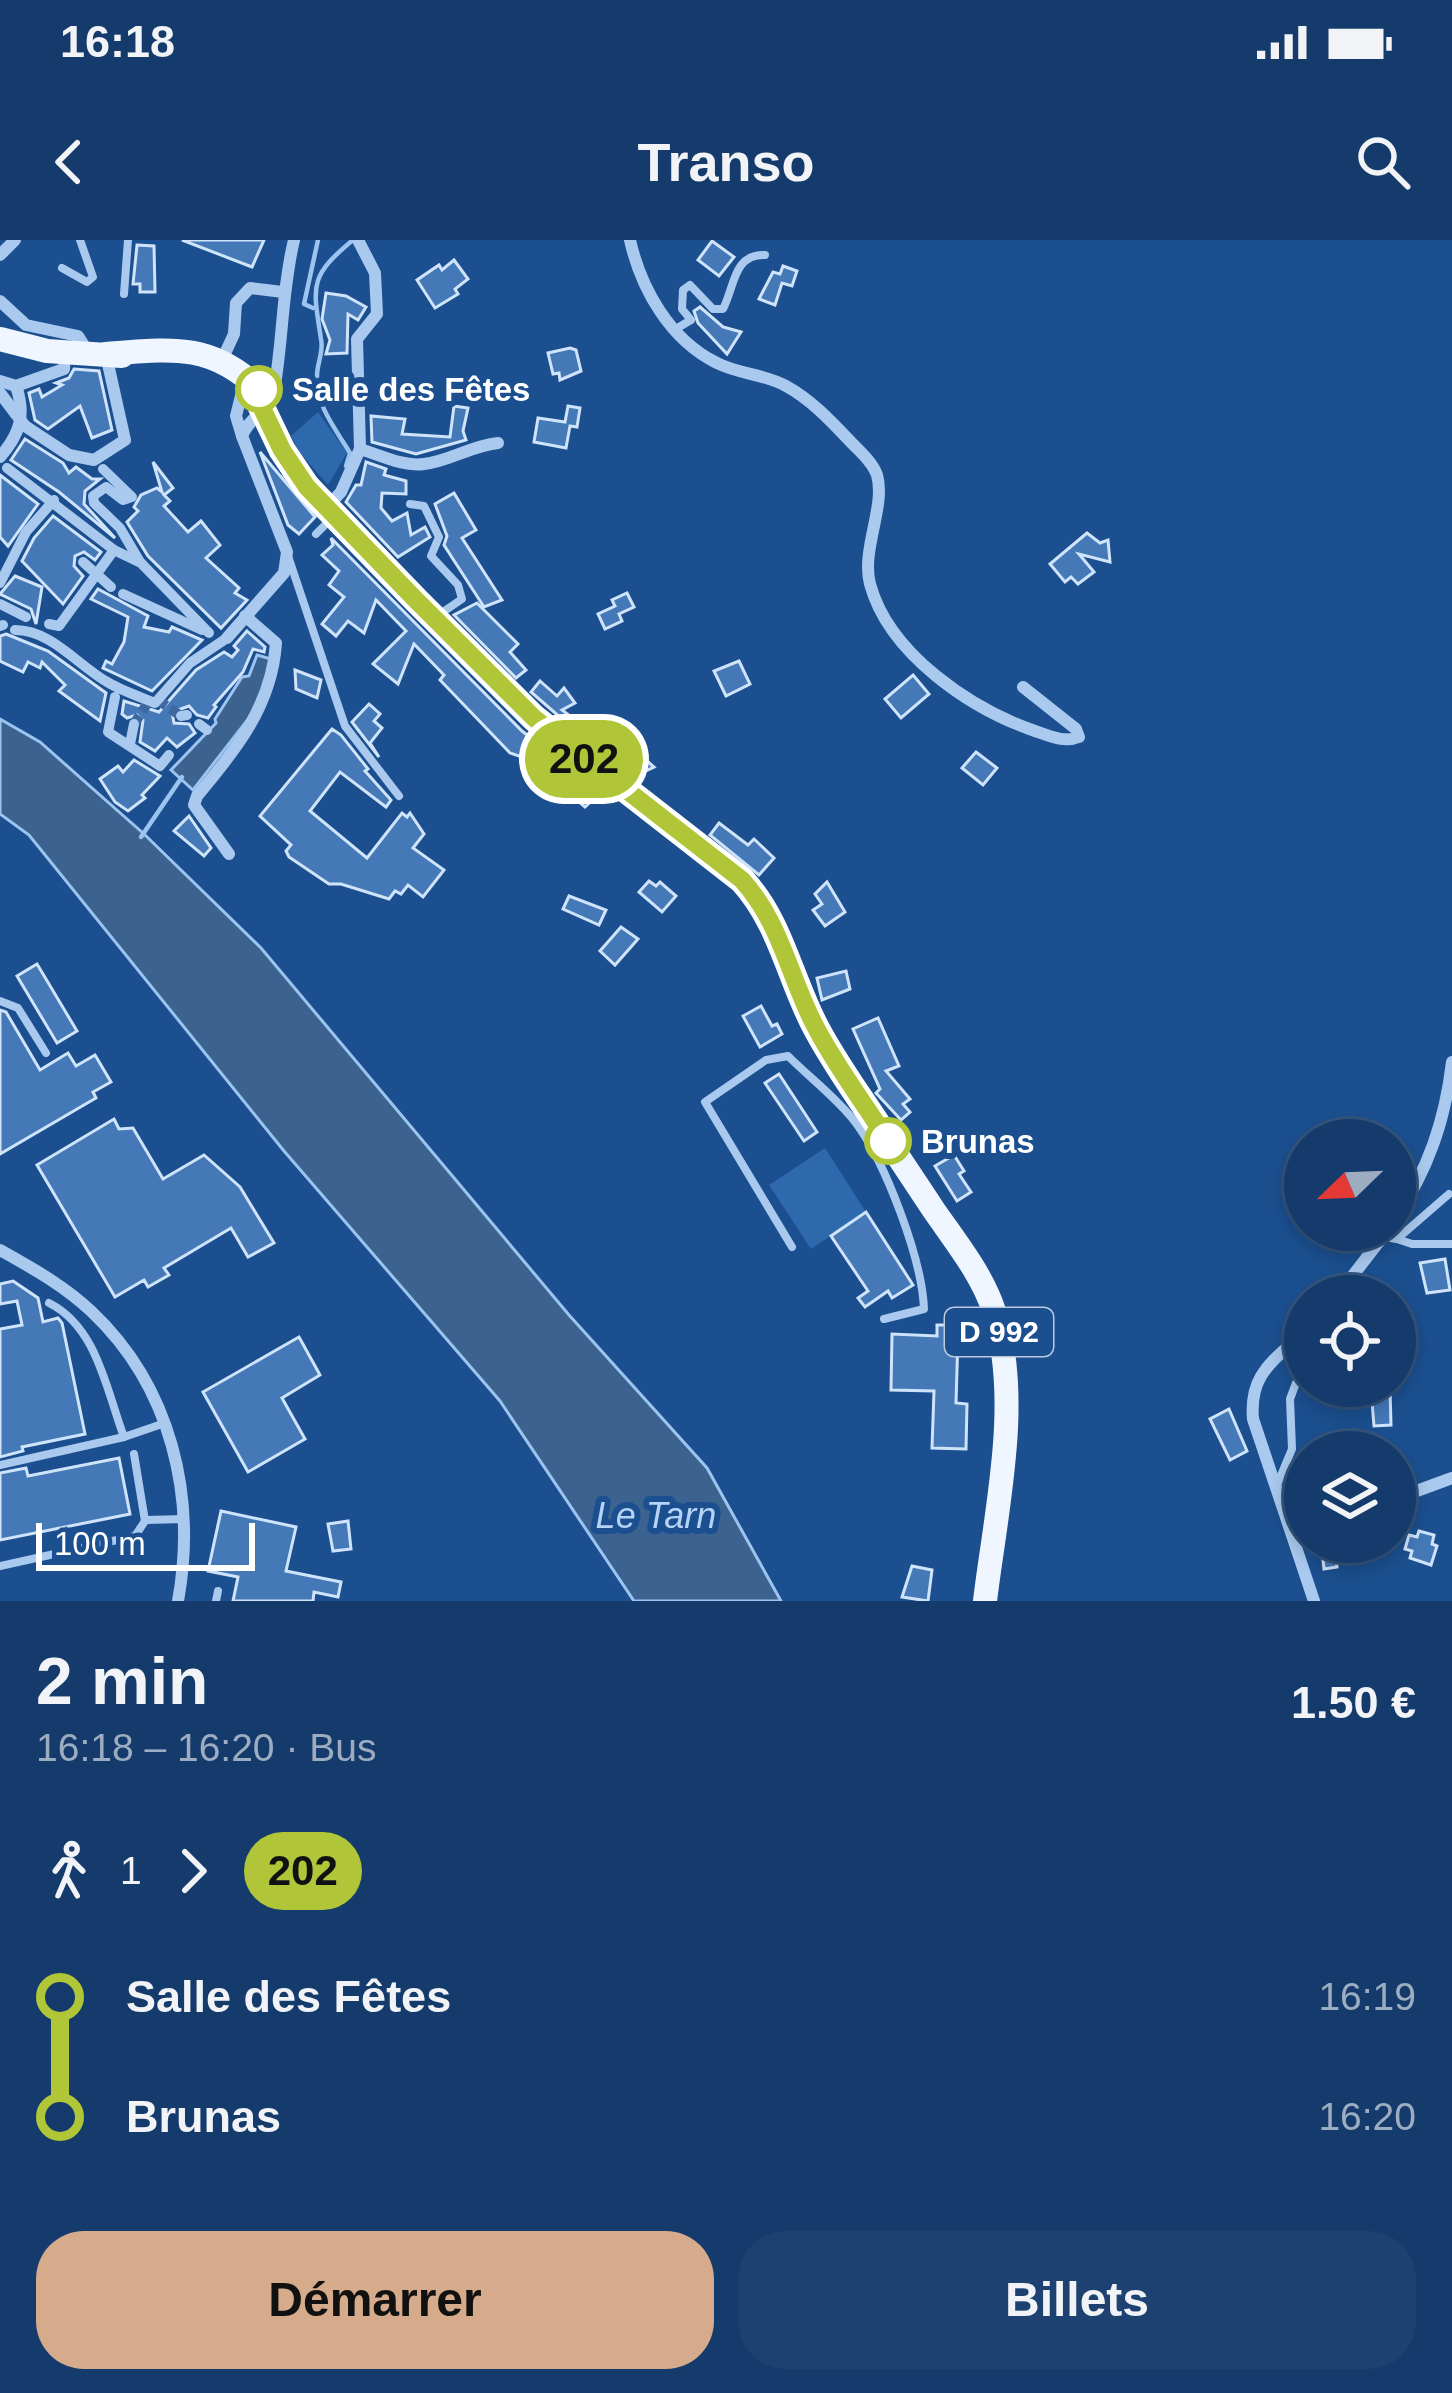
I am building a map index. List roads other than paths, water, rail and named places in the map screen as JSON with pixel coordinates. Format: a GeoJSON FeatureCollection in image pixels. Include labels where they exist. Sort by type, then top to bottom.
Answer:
{"type":"FeatureCollection","features":[{"type":"Feature","properties":{"kind":"main road"},"geometry":{"type":"LineString","coordinates":[[0,339],[205,365],[243,387]]}},
{"type":"Feature","properties":{"kind":"main road","name":"D 992"},"geometry":{"type":"LineString","coordinates":[[243,387],[326,519],[534,718],[742,880],[756,896],[777,931],[813,1022],[890,1161],[984,1287],[1000,1339],[1004,1430],[985,1601]]}},
{"type":"Feature","properties":{"kind":"street"},"geometry":{"type":"LineString","coordinates":[[0,255],[15,240]]}},
{"type":"Feature","properties":{"kind":"street"},"geometry":{"type":"LineString","coordinates":[[243,387],[274,395],[285,314],[283,292],[294,240]]}},
{"type":"Feature","properties":{"kind":"street"},"geometry":{"type":"LineString","coordinates":[[630,240],[643,282],[674,330],[719,364],[784,384],[810,402],[867,459],[877,475],[878,490],[869,581],[898,633],[929,670],[994,717],[1048,736],[1070,741],[1078,737],[1076,729],[1023,686]]}},
{"type":"Feature","properties":{"kind":"street"},"geometry":{"type":"LineString","coordinates":[[326,519],[360,448],[357,339],[377,314],[375,273],[360,244]]}},
{"type":"Feature","properties":{"kind":"street"},"geometry":{"type":"LineString","coordinates":[[242,436],[247,424],[234,334],[236,303],[250,288],[283,292]]}},
{"type":"Feature","properties":{"kind":"street"},"geometry":{"type":"LineString","coordinates":[[0,301],[26,325],[78,336],[125,440],[98,465]]}},
{"type":"Feature","properties":{"kind":"street"},"geometry":{"type":"LineString","coordinates":[[0,381],[16,386],[64,368],[86,353]]}},
{"type":"Feature","properties":{"kind":"street"},"geometry":{"type":"LineString","coordinates":[[16,386],[24,409],[3,464],[114,550],[141,563]]}},
{"type":"Feature","properties":{"kind":"street"},"geometry":{"type":"LineString","coordinates":[[6,627],[43,638],[116,691],[154,704],[190,663],[227,638],[284,573],[286,552],[236,416],[243,387]]}},
{"type":"Feature","properties":{"kind":"street"},"geometry":{"type":"LineString","coordinates":[[0,393],[20,420],[69,455],[98,465],[132,497],[123,500],[106,487],[93,496],[141,563],[209,633],[117,590],[83,562]]}},
{"type":"Feature","properties":{"kind":"street"},"geometry":{"type":"LineString","coordinates":[[360,448],[406,464],[425,464],[472,446],[498,443]]}},
{"type":"Feature","properties":{"kind":"street"},"geometry":{"type":"LineString","coordinates":[[0,584],[26,532],[54,500]]}},
{"type":"Feature","properties":{"kind":"street"},"geometry":{"type":"LineString","coordinates":[[54,625],[114,550]]}},
{"type":"Feature","properties":{"kind":"street"},"geometry":{"type":"LineString","coordinates":[[0,604],[26,617]]}},
{"type":"Feature","properties":{"kind":"street"},"geometry":{"type":"LineString","coordinates":[[229,854],[194,805],[259,713],[274,674],[276,643],[245,616]]}},
{"type":"Feature","properties":{"kind":"street"},"geometry":{"type":"LineString","coordinates":[[116,691],[108,731],[160,766],[170,755]]}},
{"type":"Feature","properties":{"kind":"street"},"geometry":{"type":"LineString","coordinates":[[130,744],[134,724]]}},
{"type":"Feature","properties":{"kind":"street"},"geometry":{"type":"LineString","coordinates":[[1416,1182],[1431,1155],[1448,1100],[1452,1062]]}},
{"type":"Feature","properties":{"kind":"street"},"geometry":{"type":"LineString","coordinates":[[0,1250],[57,1284],[106,1327],[137,1370],[165,1423],[177,1456],[186,1519],[178,1601]]}},
{"type":"Feature","properties":{"kind":"street"},"geometry":{"type":"LineString","coordinates":[[1355,1275],[1375,1251]]}},
{"type":"Feature","properties":{"kind":"street"},"geometry":{"type":"LineString","coordinates":[[1284,1352],[1258,1377],[1251,1394],[1253,1419],[1284,1507]]}},
{"type":"Feature","properties":{"kind":"street"},"geometry":{"type":"LineString","coordinates":[[1416,1493],[1450,1482]]}},
{"type":"Feature","properties":{"kind":"street"},"geometry":{"type":"LineString","coordinates":[[1302,1563],[1314,1601]]}},
{"type":"Feature","properties":{"kind":"lane"},"geometry":{"type":"LineString","coordinates":[[62,268],[87,282],[93,278],[80,240]]}},
{"type":"Feature","properties":{"kind":"lane"},"geometry":{"type":"LineString","coordinates":[[124,294],[128,240]]}},
{"type":"Feature","properties":{"kind":"lane"},"geometry":{"type":"LineString","coordinates":[[674,330],[691,320],[682,309],[683,290],[690,285],[713,309],[723,309],[742,260],[765,255]]}},
{"type":"Feature","properties":{"kind":"lane"},"geometry":{"type":"LineString","coordinates":[[410,504],[424,506],[440,537],[431,556],[459,586],[462,599],[433,617]]}},
{"type":"Feature","properties":{"kind":"lane"},"geometry":{"type":"LineString","coordinates":[[286,552],[345,726],[399,796]]}},
{"type":"Feature","properties":{"kind":"lane"},"geometry":{"type":"LineString","coordinates":[[0,1001],[18,1008],[46,1053]]}},
{"type":"Feature","properties":{"kind":"lane"},"geometry":{"type":"LineString","coordinates":[[792,1247],[705,1102],[766,1060],[788,1056],[890,1161],[923,1282],[924,1309],[884,1318]]}},
{"type":"Feature","properties":{"kind":"lane"},"geometry":{"type":"LineString","coordinates":[[1416,1217],[1449,1194]]}},
{"type":"Feature","properties":{"kind":"lane"},"geometry":{"type":"LineString","coordinates":[[1416,1244],[1452,1244]]}},
{"type":"Feature","properties":{"kind":"lane"},"geometry":{"type":"LineString","coordinates":[[49,1303],[71,1314],[85,1332],[124,1437]]}},
{"type":"Feature","properties":{"kind":"lane"},"geometry":{"type":"LineString","coordinates":[[85,1332],[106,1327]]}},
{"type":"Feature","properties":{"kind":"lane"},"geometry":{"type":"LineString","coordinates":[[1277,1486],[1292,1449],[1290,1407]]}},
{"type":"Feature","properties":{"kind":"lane"},"geometry":{"type":"LineString","coordinates":[[0,1466],[165,1423]]}},
{"type":"Feature","properties":{"kind":"lane"},"geometry":{"type":"LineString","coordinates":[[0,1566],[135,1536],[145,1520],[134,1454]]}},
{"type":"Feature","properties":{"kind":"lane"},"geometry":{"type":"LineString","coordinates":[[145,1520],[186,1519]]}},
{"type":"Feature","properties":{"kind":"water"},"geometry":{"type":"Polygon","coordinates":[[[257,655],[271,659],[259,705],[193,790],[171,770],[216,723],[242,677],[249,676],[257,655]]]}},
{"type":"Feature","properties":{"kind":"water","name":"Le Tarn"},"geometry":{"type":"Polygon","coordinates":[[[0,719],[40,742],[144,834],[261,948],[569,1315],[707,1468],[781,1601],[634,1601],[500,1401],[284,1151],[29,835],[0,814],[0,719]]]}},
{"type":"Feature","properties":{"kind":"waterway"},"geometry":{"type":"LineString","coordinates":[[313,308],[304,304],[318,240]]}},
{"type":"Feature","properties":{"kind":"waterway"},"geometry":{"type":"LineString","coordinates":[[346,466],[350,453],[328,416],[318,387],[322,344],[316,294],[321,274],[353,240]]}},
{"type":"Feature","properties":{"kind":"waterway"},"geometry":{"type":"LineString","coordinates":[[141,837],[182,777]]}},
{"type":"Feature","properties":{"kind":"tunnel"},"geometry":{"type":"LineString","coordinates":[[158,700],[181,716]]}},
{"type":"Feature","properties":{"kind":"tunnel"},"geometry":{"type":"LineString","coordinates":[[134,724],[149,701]]}},
{"type":"Feature","properties":{"kind":"place","name":"Salle des Fêtes"},"geometry":{"type":"Point","coordinates":[259,389]}},
{"type":"Feature","properties":{"kind":"place","name":"Brunas"},"geometry":{"type":"Point","coordinates":[888,1141]}}]}
